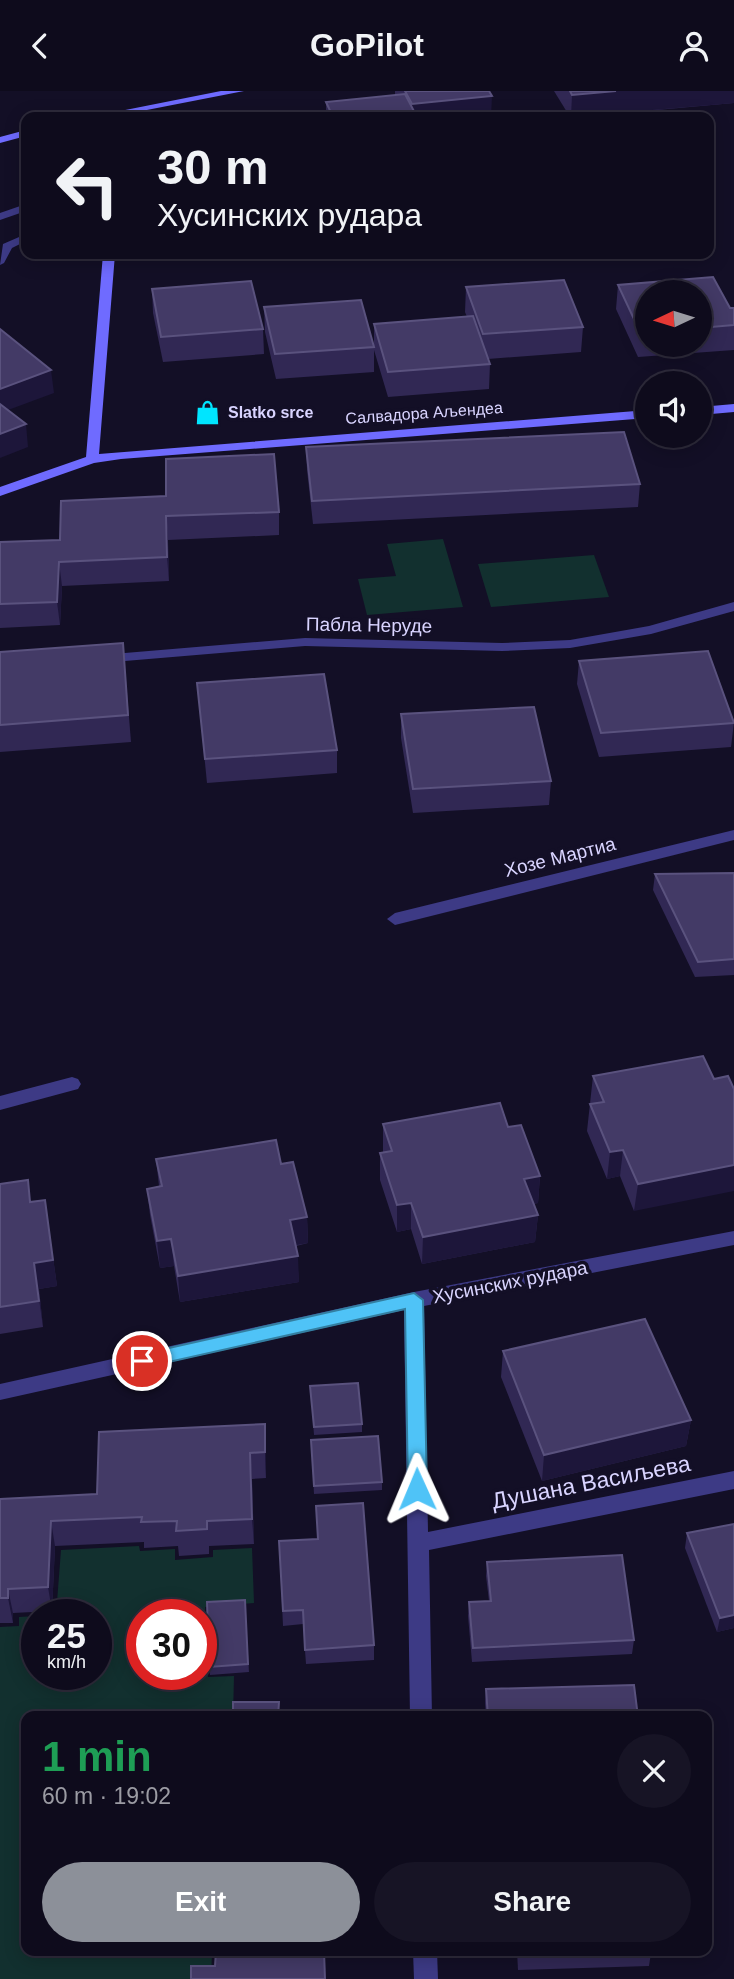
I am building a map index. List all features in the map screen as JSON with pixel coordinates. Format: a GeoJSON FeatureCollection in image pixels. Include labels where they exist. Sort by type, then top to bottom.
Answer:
{"type":"FeatureCollection","features":[{"type":"Feature","properties":{"kind":"street"},"geometry":{"type":"LineString","coordinates":[[127,112],[239,91]]}},
{"type":"Feature","properties":{"kind":"street"},"geometry":{"type":"LineString","coordinates":[[0,140],[21,134]]}},
{"type":"Feature","properties":{"kind":"street"},"geometry":{"type":"LineString","coordinates":[[0,217],[21,209]]}},
{"type":"Feature","properties":{"kind":"street"},"geometry":{"type":"LineString","coordinates":[[0,261],[7,246],[21,239]]}},
{"type":"Feature","properties":{"kind":"street"},"geometry":{"type":"LineString","coordinates":[[92,459],[109,259]]}},
{"type":"Feature","properties":{"kind":"street"},"geometry":{"type":"LineString","coordinates":[[712,410],[734,408]]}},
{"type":"Feature","properties":{"kind":"street","name":"Салвадора Аљендеа"},"geometry":{"type":"LineString","coordinates":[[0,492],[92,459],[228,445],[635,415]]}},
{"type":"Feature","properties":{"kind":"street","name":"Пабла Неруде"},"geometry":{"type":"LineString","coordinates":[[91,660],[305,642],[502,647],[570,644],[651,629],[734,605]]}},
{"type":"Feature","properties":{"kind":"street","name":"Хозе Мартиа"},"geometry":{"type":"LineString","coordinates":[[395,919],[734,835]]}},
{"type":"Feature","properties":{"kind":"street"},"geometry":{"type":"LineString","coordinates":[[0,1103],[72,1084]]}},
{"type":"Feature","properties":{"kind":"street","name":"Хусинских рудара"},"geometry":{"type":"LineString","coordinates":[[0,1392],[414,1300],[734,1238]]}},
{"type":"Feature","properties":{"kind":"street"},"geometry":{"type":"LineString","coordinates":[[414,1300],[421,1711]]}},
{"type":"Feature","properties":{"kind":"street","name":"Душана Васиљева"},"geometry":{"type":"LineString","coordinates":[[418,1543],[734,1480]]}},
{"type":"Feature","properties":{"kind":"street"},"geometry":{"type":"LineString","coordinates":[[425,1956],[426,1979]]}},
{"type":"Feature","properties":{"kind":"green space"},"geometry":{"type":"Polygon","coordinates":[[[443,539],[463,607],[367,615],[358,579],[396,576],[387,544],[443,539]]]}},
{"type":"Feature","properties":{"kind":"green space"},"geometry":{"type":"Polygon","coordinates":[[[594,555],[609,597],[491,607],[478,564],[594,555]]]}},
{"type":"Feature","properties":{"kind":"green space"},"geometry":{"type":"Polygon","coordinates":[[[139,1546],[140,1551],[175,1549],[175,1560],[213,1557],[213,1550],[252,1548],[254,1603],[217,1606],[217,1599],[126,1599],[126,1690],[217,1690],[217,1677],[234,1676],[233,1711],[21,1711],[21,1956],[212,1956],[211,1979],[0,1979],[0,1627],[19,1626],[19,1617],[21,1690],[112,1690],[112,1599],[57,1599],[61,1550],[139,1546]]]}},
{"type":"Feature","properties":{"kind":"building"},"geometry":{"type":"Polygon","coordinates":[[[405,91],[489,91],[492,96],[412,104],[405,91]]]}},
{"type":"Feature","properties":{"kind":"building"},"geometry":{"type":"Polygon","coordinates":[[[570,91],[616,91],[572,95],[570,91]]]}},
{"type":"Feature","properties":{"kind":"building"},"geometry":{"type":"Polygon","coordinates":[[[405,94],[414,112],[331,112],[326,102],[405,94]]]}},
{"type":"Feature","properties":{"kind":"building"},"geometry":{"type":"Polygon","coordinates":[[[713,277],[730,308],[734,308],[734,325],[712,327],[712,280],[677,280],[713,277]]]}},
{"type":"Feature","properties":{"kind":"building"},"geometry":{"type":"Polygon","coordinates":[[[564,280],[583,327],[483,334],[466,287],[564,280]]]}},
{"type":"Feature","properties":{"kind":"building"},"geometry":{"type":"Polygon","coordinates":[[[251,281],[263,329],[161,337],[152,289],[251,281]]]}},
{"type":"Feature","properties":{"kind":"building"},"geometry":{"type":"Polygon","coordinates":[[[635,284],[635,321],[618,285],[635,284]]]}},
{"type":"Feature","properties":{"kind":"building"},"geometry":{"type":"Polygon","coordinates":[[[361,300],[374,347],[275,354],[264,307],[361,300]]]}},
{"type":"Feature","properties":{"kind":"building"},"geometry":{"type":"Polygon","coordinates":[[[473,316],[490,364],[388,372],[374,324],[473,316]]]}},
{"type":"Feature","properties":{"kind":"building"},"geometry":{"type":"Polygon","coordinates":[[[0,329],[51,370],[0,389],[0,329]]]}},
{"type":"Feature","properties":{"kind":"building"},"geometry":{"type":"Polygon","coordinates":[[[0,404],[26,424],[0,434],[0,404]]]}},
{"type":"Feature","properties":{"kind":"building"},"geometry":{"type":"Polygon","coordinates":[[[624,432],[640,484],[312,501],[306,447],[624,432]]]}},
{"type":"Feature","properties":{"kind":"building"},"geometry":{"type":"Polygon","coordinates":[[[274,454],[279,512],[166,516],[167,557],[59,562],[57,602],[0,604],[0,542],[60,540],[61,501],[166,496],[166,459],[274,454]]]}},
{"type":"Feature","properties":{"kind":"building"},"geometry":{"type":"Polygon","coordinates":[[[123,643],[128,715],[0,725],[0,652],[123,643]]]}},
{"type":"Feature","properties":{"kind":"building"},"geometry":{"type":"Polygon","coordinates":[[[708,651],[734,723],[601,733],[579,661],[708,651]]]}},
{"type":"Feature","properties":{"kind":"building"},"geometry":{"type":"Polygon","coordinates":[[[324,674],[337,750],[205,759],[197,683],[324,674]]]}},
{"type":"Feature","properties":{"kind":"building"},"geometry":{"type":"Polygon","coordinates":[[[534,707],[551,781],[413,789],[401,714],[534,707]]]}},
{"type":"Feature","properties":{"kind":"building"},"geometry":{"type":"Polygon","coordinates":[[[734,873],[734,959],[698,962],[655,874],[734,873]]]}},
{"type":"Feature","properties":{"kind":"building"},"geometry":{"type":"Polygon","coordinates":[[[703,1056],[714,1079],[728,1076],[734,1089],[734,1165],[638,1184],[623,1150],[610,1152],[590,1104],[604,1102],[593,1076],[703,1056]]]}},
{"type":"Feature","properties":{"kind":"building"},"geometry":{"type":"Polygon","coordinates":[[[500,1103],[508,1127],[521,1125],[540,1176],[524,1179],[538,1215],[423,1237],[411,1203],[397,1205],[380,1153],[392,1151],[383,1124],[500,1103]]]}},
{"type":"Feature","properties":{"kind":"building"},"geometry":{"type":"Polygon","coordinates":[[[276,1140],[281,1164],[293,1162],[307,1217],[290,1220],[298,1256],[178,1276],[171,1239],[157,1241],[147,1189],[162,1186],[156,1159],[276,1140]]]}},
{"type":"Feature","properties":{"kind":"building"},"geometry":{"type":"Polygon","coordinates":[[[28,1180],[30,1202],[45,1200],[53,1260],[34,1263],[39,1301],[0,1307],[0,1184],[28,1180]]]}},
{"type":"Feature","properties":{"kind":"building"},"geometry":{"type":"Polygon","coordinates":[[[645,1319],[691,1420],[544,1455],[503,1351],[645,1319]]]}},
{"type":"Feature","properties":{"kind":"building"},"geometry":{"type":"Polygon","coordinates":[[[358,1383],[362,1424],[314,1427],[310,1386],[358,1383]]]}},
{"type":"Feature","properties":{"kind":"building"},"geometry":{"type":"Polygon","coordinates":[[[265,1424],[265,1452],[250,1453],[252,1519],[207,1521],[207,1529],[176,1531],[177,1521],[141,1522],[142,1517],[51,1521],[48,1587],[8,1589],[8,1598],[0,1598],[0,1499],[97,1494],[99,1432],[265,1424]]]}},
{"type":"Feature","properties":{"kind":"building"},"geometry":{"type":"Polygon","coordinates":[[[378,1436],[382,1482],[314,1486],[311,1440],[378,1436]]]}},
{"type":"Feature","properties":{"kind":"building"},"geometry":{"type":"Polygon","coordinates":[[[363,1503],[374,1645],[305,1650],[303,1610],[283,1611],[279,1541],[318,1539],[316,1506],[363,1503]]]}},
{"type":"Feature","properties":{"kind":"building"},"geometry":{"type":"Polygon","coordinates":[[[734,1524],[734,1615],[720,1618],[687,1533],[734,1524]]]}},
{"type":"Feature","properties":{"kind":"building"},"geometry":{"type":"Polygon","coordinates":[[[622,1555],[634,1640],[473,1648],[469,1602],[491,1601],[487,1562],[622,1555]]]}},
{"type":"Feature","properties":{"kind":"building"},"geometry":{"type":"Polygon","coordinates":[[[245,1600],[248,1664],[217,1666],[217,1601],[245,1600]]]}},
{"type":"Feature","properties":{"kind":"building"},"geometry":{"type":"Polygon","coordinates":[[[634,1685],[637,1711],[488,1711],[486,1689],[634,1685]]]}},
{"type":"Feature","properties":{"kind":"building"},"geometry":{"type":"Polygon","coordinates":[[[233,1702],[279,1702],[278,1711],[233,1711],[233,1702]]]}},
{"type":"Feature","properties":{"kind":"building"},"geometry":{"type":"Polygon","coordinates":[[[216,1956],[324,1956],[325,1979],[191,1979],[191,1966],[215,1966],[216,1956]]]}},
{"type":"Feature","properties":{"kind":"place","name":"Slatko srce"},"geometry":{"type":"Point","coordinates":[208,412]}},
{"type":"Feature","properties":{"kind":"route"},"geometry":{"type":"LineString","coordinates":[[142,1361],[414,1300],[417,1489]]}}]}
